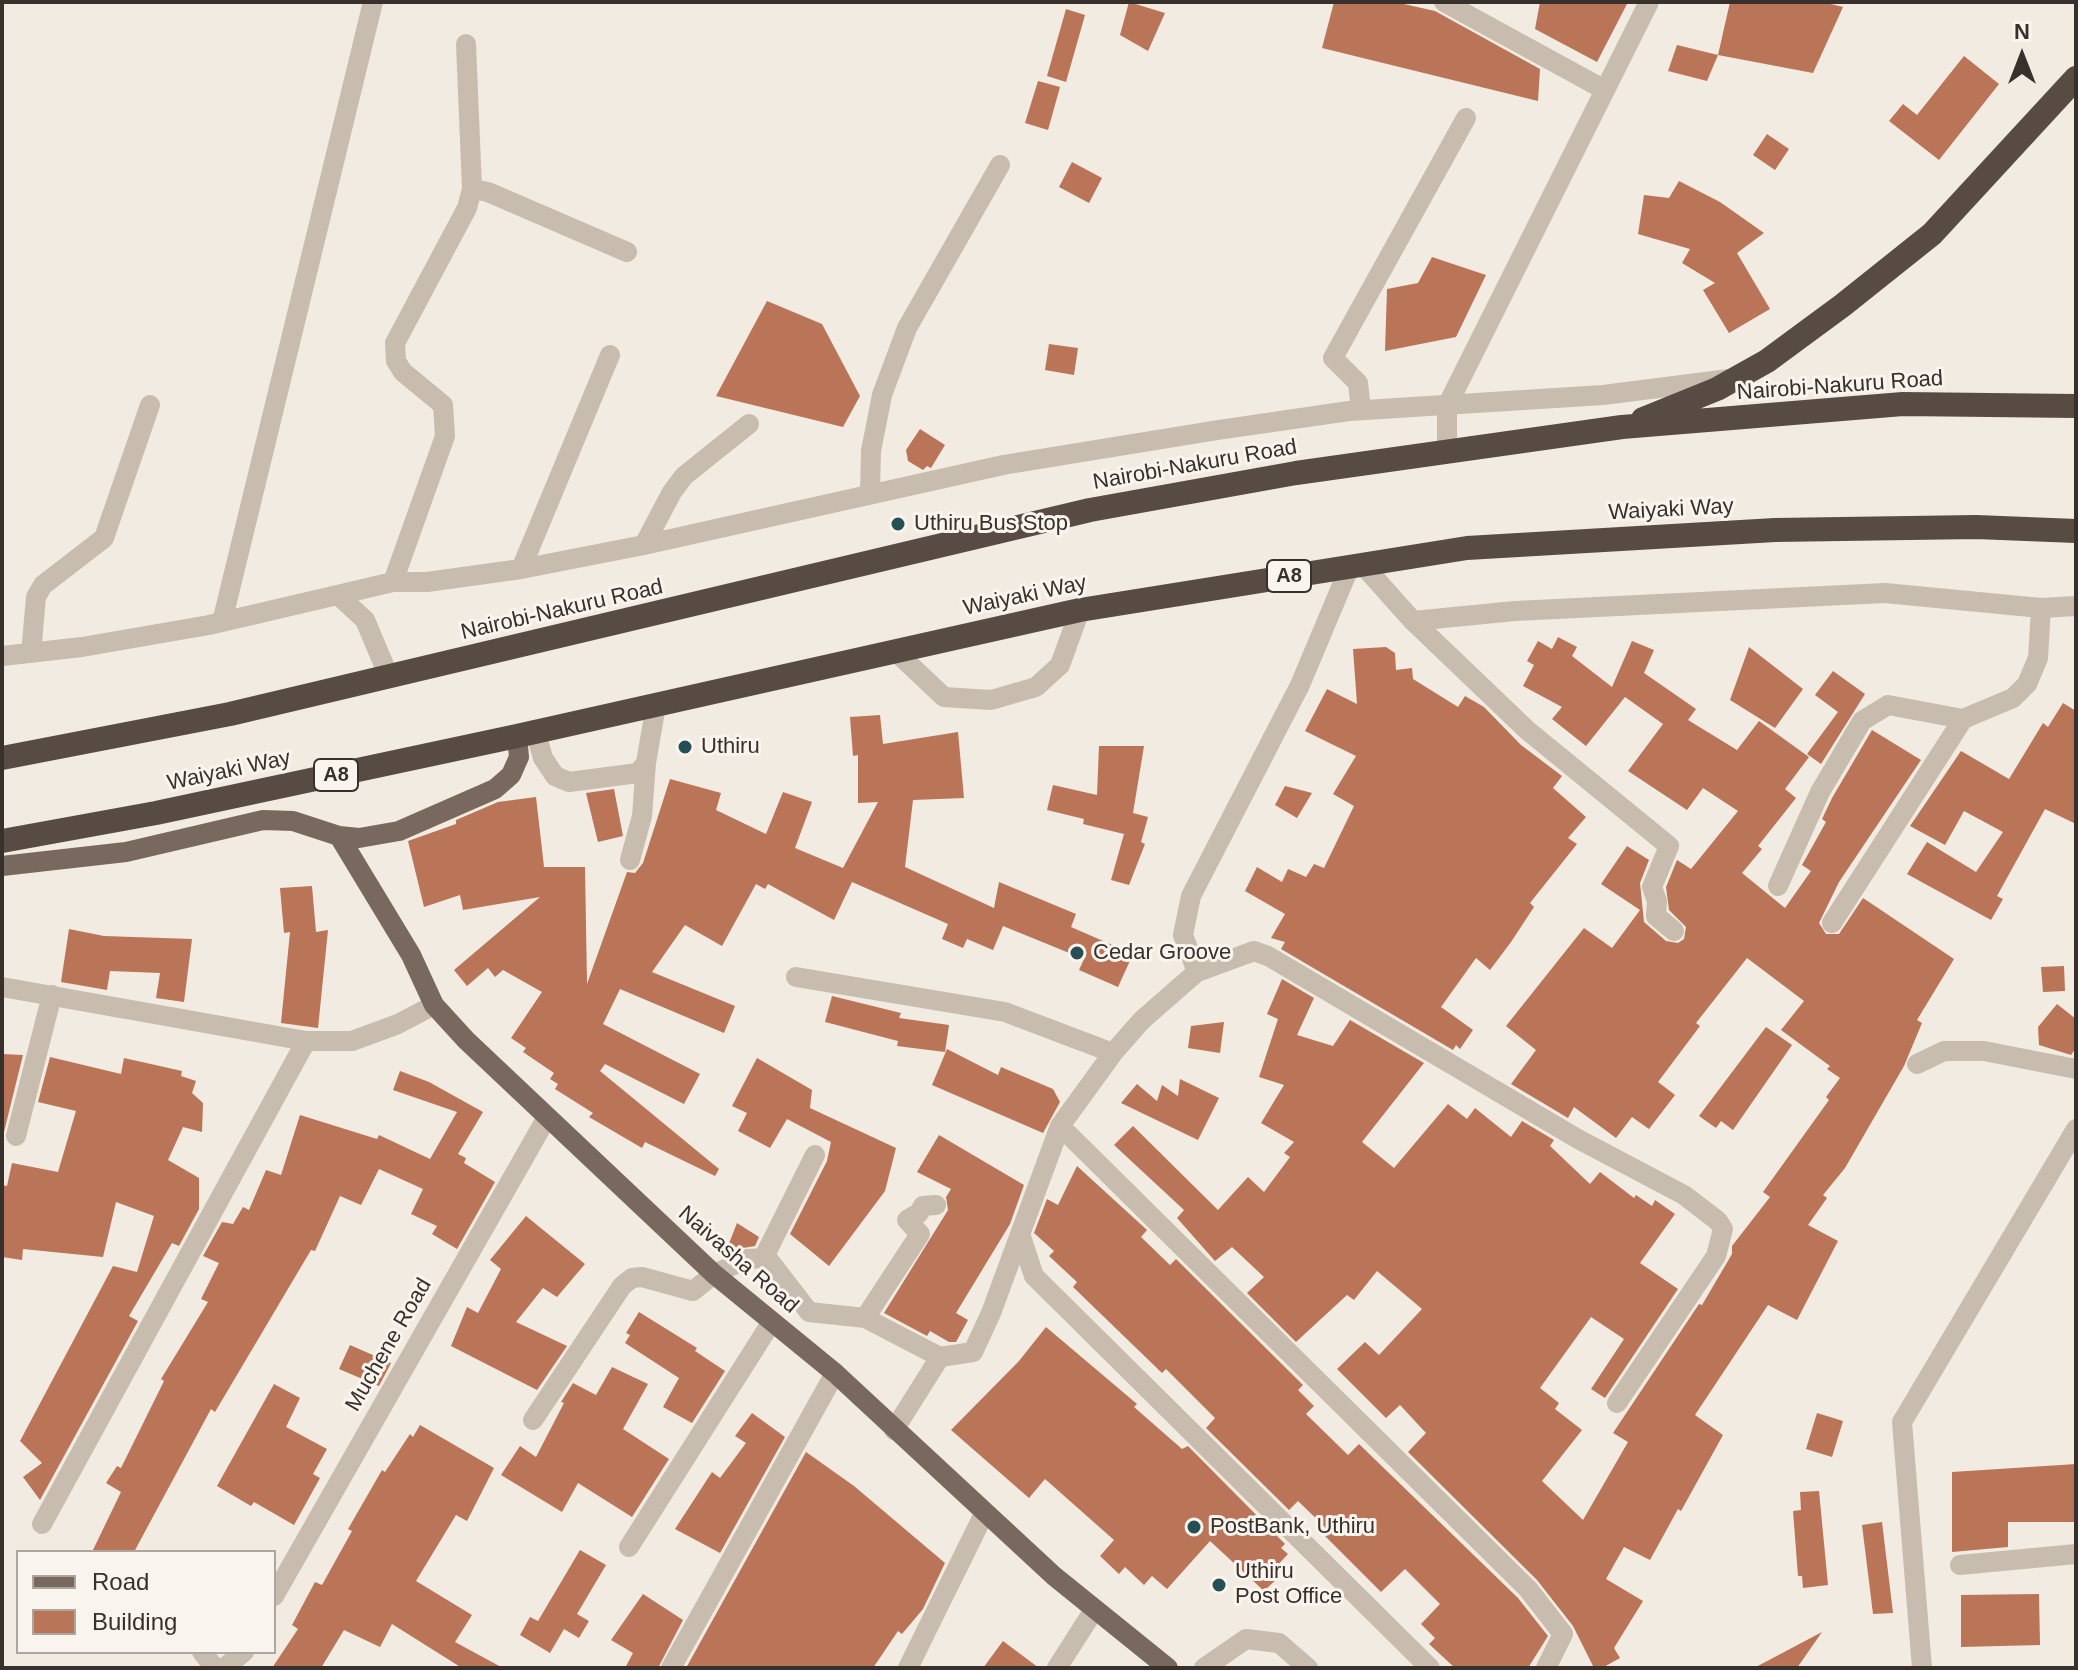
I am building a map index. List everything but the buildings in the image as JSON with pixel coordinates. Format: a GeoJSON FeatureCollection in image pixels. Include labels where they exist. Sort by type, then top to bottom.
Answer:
{"type":"FeatureCollection","features":[{"type":"Feature","properties":{"kind":"highway"},"geometry":{"type":"LineString","coordinates":[[1622,427],[1737,378],[1767,361],[1932,234],[2076,78]]}},
{"type":"Feature","properties":{"kind":"highway","name":"Nairobi-Nakuru Road"},"geometry":{"type":"LineString","coordinates":[[2,758],[340,689],[1090,510],[1296,473],[1622,427],[1903,404],[2076,406]]}},
{"type":"Feature","properties":{"kind":"highway","name":"Waiyaki Way"},"geometry":{"type":"LineString","coordinates":[[2,841],[156,813],[1080,610],[1467,548],[1775,530],[1976,527],[2076,531]]}},
{"type":"Feature","properties":{"kind":"main road"},"geometry":{"type":"LineString","coordinates":[[2,866],[126,852],[263,820],[293,821],[339,836],[359,838],[399,831],[495,789],[511,775],[526,733]]}},
{"type":"Feature","properties":{"kind":"main road","name":"Naivasha Road"},"geometry":{"type":"LineString","coordinates":[[339,836],[411,955],[434,1005],[546,1119],[714,1274],[835,1373],[984,1514],[1094,1610],[1168,1668]]}},
{"type":"Feature","properties":{"kind":"street"},"geometry":{"type":"LineString","coordinates":[[222,622],[373,2]]}},
{"type":"Feature","properties":{"kind":"street"},"geometry":{"type":"LineString","coordinates":[[1444,2],[1605,90]]}},
{"type":"Feature","properties":{"kind":"street"},"geometry":{"type":"LineString","coordinates":[[1447,452],[1447,406],[1649,2]]}},
{"type":"Feature","properties":{"kind":"street"},"geometry":{"type":"LineString","coordinates":[[393,582],[445,436],[443,405],[396,361],[395,343],[467,208],[472,189],[466,44]]}},
{"type":"Feature","properties":{"kind":"street"},"geometry":{"type":"LineString","coordinates":[[1361,410],[1358,383],[1333,358],[1466,118]]}},
{"type":"Feature","properties":{"kind":"street"},"geometry":{"type":"LineString","coordinates":[[870,492],[871,451],[882,395],[907,328],[1000,165]]}},
{"type":"Feature","properties":{"kind":"street"},"geometry":{"type":"LineString","coordinates":[[472,189],[488,192],[627,252]]}},
{"type":"Feature","properties":{"kind":"street"},"geometry":{"type":"LineString","coordinates":[[521,569],[610,355]]}},
{"type":"Feature","properties":{"kind":"street"},"geometry":{"type":"LineString","coordinates":[[2,656],[222,622],[393,582],[427,582],[521,569],[644,545],[870,492],[1003,465],[1361,410],[1603,395],[1737,378]]}},
{"type":"Feature","properties":{"kind":"street"},"geometry":{"type":"LineString","coordinates":[[31,653],[36,597],[43,585],[104,538],[150,405]]}},
{"type":"Feature","properties":{"kind":"street"},"geometry":{"type":"LineString","coordinates":[[644,545],[684,476],[749,424]]}},
{"type":"Feature","properties":{"kind":"street"},"geometry":{"type":"LineString","coordinates":[[1197,972],[1183,935],[1191,896],[1300,685],[1356,565],[1527,730],[1669,846],[1652,887],[1657,901],[1656,916],[1674,931]]}},
{"type":"Feature","properties":{"kind":"street"},"geometry":{"type":"LineString","coordinates":[[1413,621],[1515,611],[1885,593],[2041,608],[2076,606]]}},
{"type":"Feature","properties":{"kind":"street"},"geometry":{"type":"LineString","coordinates":[[338,595],[365,620],[389,677]]}},
{"type":"Feature","properties":{"kind":"street"},"geometry":{"type":"LineString","coordinates":[[1778,886],[1820,792],[1862,721],[1888,705],[1963,719],[2013,698],[2027,684],[2038,658],[2041,608]]}},
{"type":"Feature","properties":{"kind":"street"},"geometry":{"type":"LineString","coordinates":[[895,651],[944,697],[991,700],[1036,687],[1060,665],[1080,610]]}},
{"type":"Feature","properties":{"kind":"street"},"geometry":{"type":"LineString","coordinates":[[630,860],[642,816],[646,763],[656,705]]}},
{"type":"Feature","properties":{"kind":"street"},"geometry":{"type":"LineString","coordinates":[[1832,923],[1963,719]]}},
{"type":"Feature","properties":{"kind":"street"},"geometry":{"type":"LineString","coordinates":[[526,733],[555,776],[569,782],[638,773],[646,763]]}},
{"type":"Feature","properties":{"kind":"street"},"geometry":{"type":"LineString","coordinates":[[765,1255],[809,1312],[865,1318],[940,1357],[973,1352],[1060,1126],[1113,1053],[1142,1020],[1197,972],[1247,951],[1268,956],[1578,1139],[1684,1195],[1718,1221],[1723,1237],[1716,1256],[1617,1403]]}},
{"type":"Feature","properties":{"kind":"street"},"geometry":{"type":"LineString","coordinates":[[796,977],[1005,1012],[1113,1053]]}},
{"type":"Feature","properties":{"kind":"street"},"geometry":{"type":"LineString","coordinates":[[2,987],[306,1041],[352,1041],[389,1029],[434,1005]]}},
{"type":"Feature","properties":{"kind":"street"},"geometry":{"type":"LineString","coordinates":[[16,1136],[52,995]]}},
{"type":"Feature","properties":{"kind":"street"},"geometry":{"type":"LineString","coordinates":[[42,1524],[306,1041]]}},
{"type":"Feature","properties":{"kind":"street"},"geometry":{"type":"LineString","coordinates":[[1917,1064],[1944,1051],[1984,1051],[2076,1069]]}},
{"type":"Feature","properties":{"kind":"street","name":"Muchene Road"},"geometry":{"type":"LineString","coordinates":[[276,1592],[546,1119]]}},
{"type":"Feature","properties":{"kind":"street"},"geometry":{"type":"LineString","coordinates":[[1060,1126],[1528,1589],[1563,1634],[1546,1668]]}},
{"type":"Feature","properties":{"kind":"street"},"geometry":{"type":"LineString","coordinates":[[1917,1667],[1902,1422],[2076,1129]]}},
{"type":"Feature","properties":{"kind":"street"},"geometry":{"type":"LineString","coordinates":[[533,1420],[622,1286],[632,1278],[642,1277],[693,1291],[714,1274],[747,1259],[765,1258],[815,1155]]}},
{"type":"Feature","properties":{"kind":"street"},"geometry":{"type":"LineString","coordinates":[[865,1318],[920,1234],[907,1220],[919,1213],[923,1206],[936,1205]]}},
{"type":"Feature","properties":{"kind":"street"},"geometry":{"type":"LineString","coordinates":[[1020,1234],[1034,1276],[1430,1668]]}},
{"type":"Feature","properties":{"kind":"street"},"geometry":{"type":"LineString","coordinates":[[629,1547],[771,1323]]}},
{"type":"Feature","properties":{"kind":"street"},"geometry":{"type":"LineString","coordinates":[[894,1430],[940,1357]]}},
{"type":"Feature","properties":{"kind":"street"},"geometry":{"type":"LineString","coordinates":[[671,1668],[835,1373]]}},
{"type":"Feature","properties":{"kind":"street"},"geometry":{"type":"LineString","coordinates":[[908,1668],[984,1514]]}},
{"type":"Feature","properties":{"kind":"street"},"geometry":{"type":"LineString","coordinates":[[1960,1565],[2076,1554]]}},
{"type":"Feature","properties":{"kind":"street"},"geometry":{"type":"LineString","coordinates":[[1057,1668],[1094,1610]]}},
{"type":"Feature","properties":{"kind":"street"},"geometry":{"type":"LineString","coordinates":[[1204,1668],[1246,1639],[1279,1643],[1308,1668]]}},
{"type":"Feature","properties":{"kind":"street"},"geometry":{"type":"LineString","coordinates":[[224,1668],[242,1654]]}},
{"type":"Feature","properties":{"kind":"place","name":"Uthiru Bus Stop"},"geometry":{"type":"Point","coordinates":[898,524]}},
{"type":"Feature","properties":{"kind":"place","name":"Uthiru"},"geometry":{"type":"Point","coordinates":[685,747]}},
{"type":"Feature","properties":{"kind":"place","name":"Cedar Groove"},"geometry":{"type":"Point","coordinates":[1077,953]}},
{"type":"Feature","properties":{"kind":"place","name":"PostBank, Uthiru"},"geometry":{"type":"Point","coordinates":[1194,1527]}},
{"type":"Feature","properties":{"kind":"place","name":"Uthiru Post Office"},"geometry":{"type":"Point","coordinates":[1219,1585]}}]}
